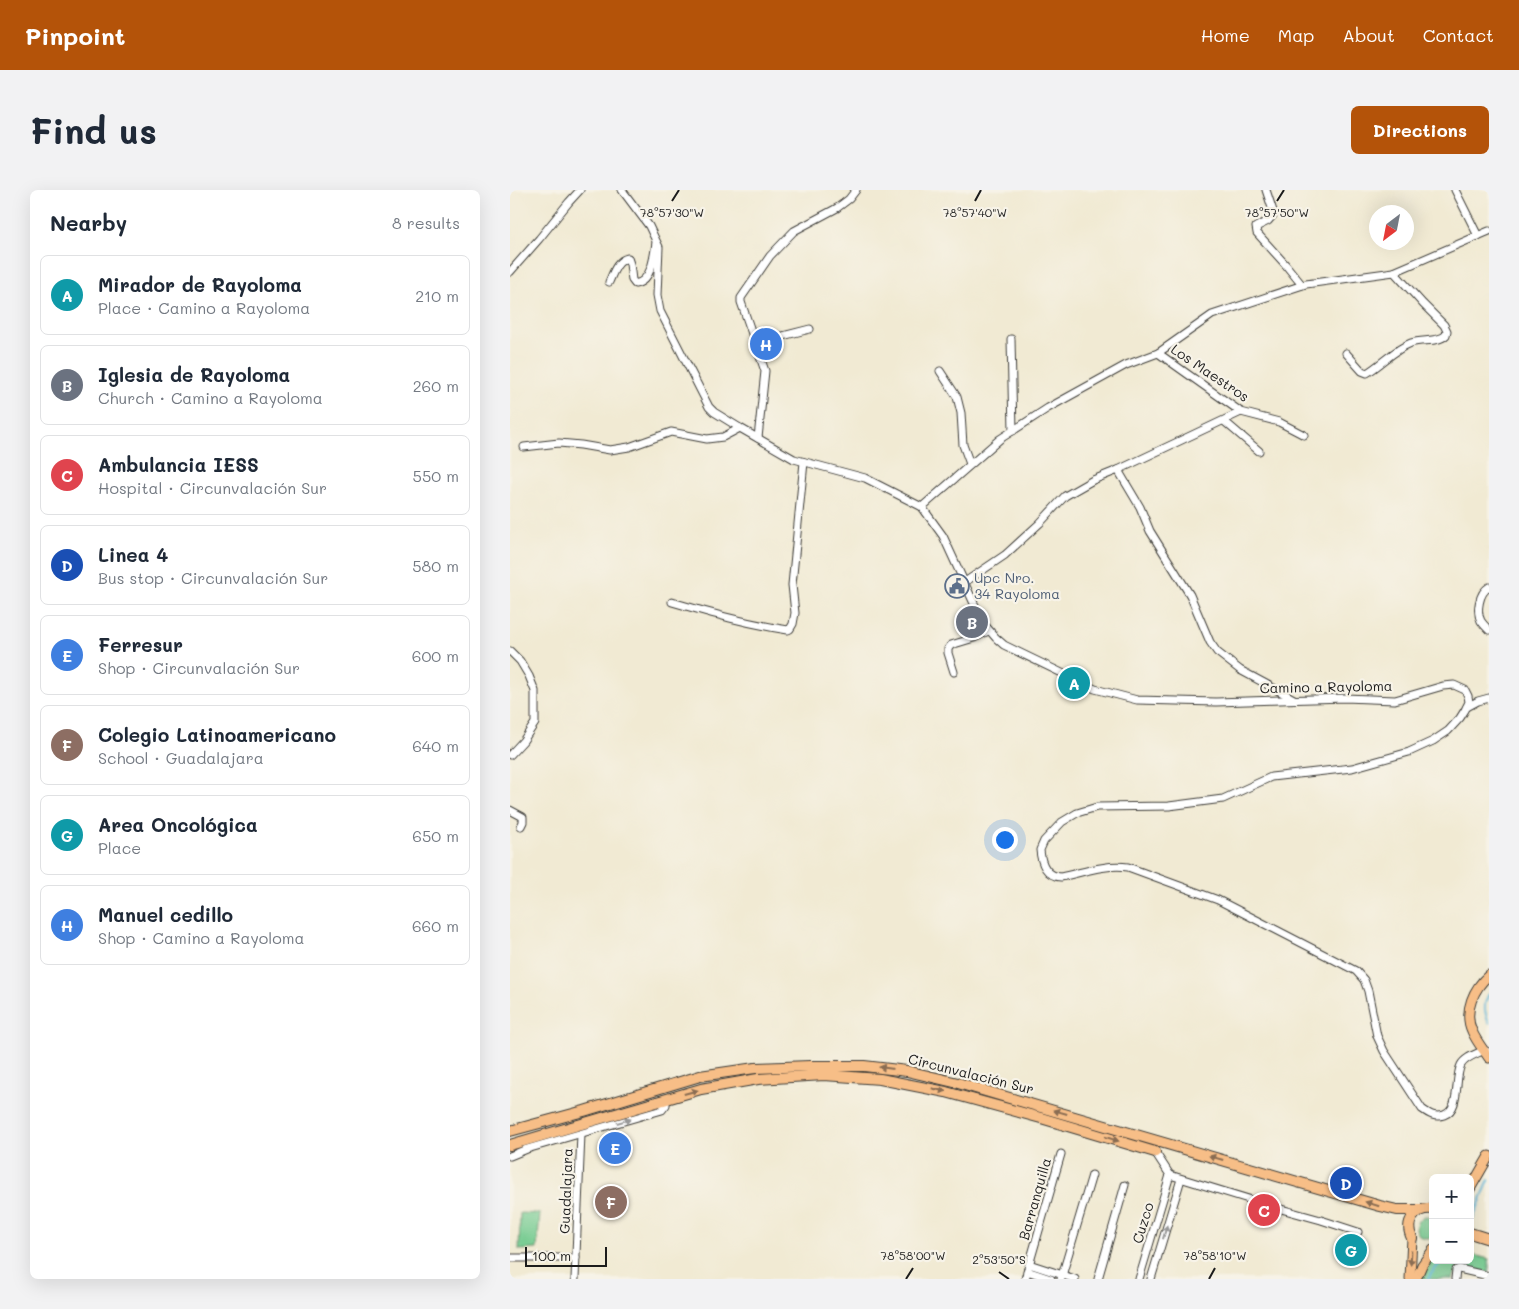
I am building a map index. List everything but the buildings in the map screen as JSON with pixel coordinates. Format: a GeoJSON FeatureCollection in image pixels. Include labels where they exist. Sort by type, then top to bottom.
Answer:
{"type":"FeatureCollection","features":[{"type":"Feature","properties":{"kind":"highway","name":"Circunvalación Sur"},"geometry":{"type":"LineString","coordinates":[[510,1131],[584,1111],[672,1083],[720,1072],[767,1067],[874,1067],[907,1071],[958,1083],[1385,1208],[1403,1210],[1427,1208]]}},
{"type":"Feature","properties":{"kind":"highway","name":"Circunvalación Sur"},"geometry":{"type":"LineString","coordinates":[[511,1145],[526,1145],[552,1134],[702,1089],[758,1079],[824,1076],[880,1079],[920,1086],[972,1098],[1155,1152]]}},
{"type":"Feature","properties":{"kind":"highway"},"geometry":{"type":"LineString","coordinates":[[1412,1238],[1409,1231],[1412,1216],[1427,1208]]}},
{"type":"Feature","properties":{"kind":"highway"},"geometry":{"type":"LineString","coordinates":[[1474,1234],[1489,1239]]}},
{"type":"Feature","properties":{"kind":"main road"},"geometry":{"type":"LineString","coordinates":[[1487,1054],[1471,1030],[1469,1013],[1470,1004],[1474,996],[1489,975]]}},
{"type":"Feature","properties":{"kind":"main road"},"geometry":{"type":"LineString","coordinates":[[1474,1182],[1489,1156]]}},
{"type":"Feature","properties":{"kind":"main road"},"geometry":{"type":"LineString","coordinates":[[1473,1174],[1483,1166]]}},
{"type":"Feature","properties":{"kind":"main road"},"geometry":{"type":"LineString","coordinates":[[1410,1279],[1412,1238]]}},
{"type":"Feature","properties":{"kind":"main road"},"geometry":{"type":"LineString","coordinates":[[1416,1279],[1422,1265],[1429,1255]]}},
{"type":"Feature","properties":{"kind":"street"},"geometry":{"type":"LineString","coordinates":[[510,272],[580,190]]}},
{"type":"Feature","properties":{"kind":"street"},"geometry":{"type":"LineString","coordinates":[[608,282],[619,262],[624,258],[628,258],[632,280],[635,284],[638,284],[648,273],[652,264],[656,239],[649,226],[622,190]]}},
{"type":"Feature","properties":{"kind":"street"},"geometry":{"type":"LineString","coordinates":[[758,438],[765,371],[741,298],[770,256],[794,231],[837,208],[849,200],[856,190]]}},
{"type":"Feature","properties":{"kind":"street"},"geometry":{"type":"LineString","coordinates":[[1266,190],[1274,214],[1256,227],[1257,233],[1302,285]]}},
{"type":"Feature","properties":{"kind":"street"},"geometry":{"type":"LineString","coordinates":[[1455,190],[1478,236]]}},
{"type":"Feature","properties":{"kind":"street"},"geometry":{"type":"LineString","coordinates":[[922,507],[1000,439],[1048,408],[1126,365],[1158,353],[1212,315],[1302,285],[1394,272],[1489,231]]}},
{"type":"Feature","properties":{"kind":"street","name":"Camino a Rayoloma"},"geometry":{"type":"LineString","coordinates":[[656,239],[659,246],[657,295],[660,311],[709,406],[714,412],[794,459],[865,478],[922,507],[943,536],[983,623],[988,631],[1004,645],[1095,689],[1137,700],[1216,702],[1345,698],[1395,700],[1443,686],[1454,685],[1465,690],[1469,702],[1467,707]]}},
{"type":"Feature","properties":{"kind":"street"},"geometry":{"type":"LineString","coordinates":[[1346,353],[1364,372],[1369,372],[1406,345],[1422,340],[1440,339],[1446,335],[1447,331],[1444,325],[1394,272]]}},
{"type":"Feature","properties":{"kind":"street"},"geometry":{"type":"LineString","coordinates":[[756,343],[810,329]]}},
{"type":"Feature","properties":{"kind":"street"},"geometry":{"type":"LineString","coordinates":[[1011,340],[1013,431]]}},
{"type":"Feature","properties":{"kind":"street","name":"Los Maestros"},"geometry":{"type":"LineString","coordinates":[[1158,353],[1242,412],[1279,422],[1304,435]]}},
{"type":"Feature","properties":{"kind":"street"},"geometry":{"type":"LineString","coordinates":[[940,370],[957,397],[961,413],[963,445],[970,464]]}},
{"type":"Feature","properties":{"kind":"street"},"geometry":{"type":"LineString","coordinates":[[964,582],[1005,555],[1066,496],[1093,480],[1242,412]]}},
{"type":"Feature","properties":{"kind":"street"},"geometry":{"type":"LineString","coordinates":[[1224,421],[1259,451]]}},
{"type":"Feature","properties":{"kind":"street"},"geometry":{"type":"LineString","coordinates":[[524,447],[559,443],[610,450],[629,447],[671,432],[707,439],[723,437],[740,428]]}},
{"type":"Feature","properties":{"kind":"street"},"geometry":{"type":"LineString","coordinates":[[672,602],[725,618],[760,626],[790,629],[795,612],[792,585],[804,462]]}},
{"type":"Feature","properties":{"kind":"street"},"geometry":{"type":"LineString","coordinates":[[1118,470],[1140,507],[1150,531],[1190,595],[1210,642],[1217,652],[1240,670],[1294,700]]}},
{"type":"Feature","properties":{"kind":"street"},"geometry":{"type":"LineString","coordinates":[[1489,587],[1482,593],[1479,615],[1480,620],[1489,630]]}},
{"type":"Feature","properties":{"kind":"street"},"geometry":{"type":"LineString","coordinates":[[954,672],[948,653],[951,645],[974,638],[988,631]]}},
{"type":"Feature","properties":{"kind":"street"},"geometry":{"type":"LineString","coordinates":[[510,651],[520,661],[535,691],[535,723],[523,741],[510,755]]}},
{"type":"Feature","properties":{"kind":"street"},"geometry":{"type":"LineString","coordinates":[[1487,1054],[1465,1060],[1462,1063],[1453,1107],[1442,1116],[1430,1115],[1422,1109],[1384,1051],[1377,1036],[1368,991],[1364,980],[1356,971],[1218,900],[1128,867],[1116,865],[1103,866],[1056,877],[1044,867],[1040,850],[1044,841],[1062,822],[1077,813],[1097,807],[1169,806],[1224,799],[1271,777],[1352,768],[1409,752],[1433,741],[1448,731],[1467,707],[1489,698]]}},
{"type":"Feature","properties":{"kind":"street"},"geometry":{"type":"LineString","coordinates":[[510,810],[523,817],[521,826]]}},
{"type":"Feature","properties":{"kind":"street"},"geometry":{"type":"LineString","coordinates":[[510,1156],[526,1145],[581,1134],[662,1110],[666,1105],[666,1099]]}},
{"type":"Feature","properties":{"kind":"street","name":"Guadalajara"},"geometry":{"type":"LineString","coordinates":[[574,1279],[581,1134]]}},
{"type":"Feature","properties":{"kind":"street"},"geometry":{"type":"LineString","coordinates":[[1155,1152],[1170,1175],[1180,1179],[1358,1232]]}},
{"type":"Feature","properties":{"kind":"street","name":"Barranquilla"},"geometry":{"type":"LineString","coordinates":[[1027,1271],[1061,1154]]}},
{"type":"Feature","properties":{"kind":"street"},"geometry":{"type":"LineString","coordinates":[[1062,1277],[1092,1175]]}},
{"type":"Feature","properties":{"kind":"street","name":"Cuzco"},"geometry":{"type":"LineString","coordinates":[[1139,1279],[1170,1175]]}},
{"type":"Feature","properties":{"kind":"street","name":"Cuzco"},"geometry":{"type":"LineString","coordinates":[[1151,1279],[1180,1179]]}},
{"type":"Feature","properties":{"kind":"street"},"geometry":{"type":"LineString","coordinates":[[1098,1279],[1125,1185]]}},
{"type":"Feature","properties":{"kind":"street"},"geometry":{"type":"LineString","coordinates":[[510,1258],[576,1258]]}},
{"type":"Feature","properties":{"kind":"street"},"geometry":{"type":"LineString","coordinates":[[1456,1279],[1456,1270],[1459,1269],[1487,1276]]}},
{"type":"Feature","properties":{"kind":"street"},"geometry":{"type":"LineString","coordinates":[[1027,1271],[1075,1279]]}},
{"type":"Feature","properties":{"kind":"street"},"geometry":{"type":"LineString","coordinates":[[1027,1271],[1050,1279]]}},
{"type":"Feature","properties":{"kind":"green space"},"geometry":{"type":"Polygon","coordinates":[[[520,1213],[540,1214],[537,1249],[519,1250],[520,1213]]]}},
{"type":"Feature","properties":{"kind":"green space"},"geometry":{"type":"Polygon","coordinates":[[[1425,1216],[1429,1216],[1429,1238],[1422,1237],[1417,1231],[1417,1223],[1425,1216]]]}},
{"type":"Feature","properties":{"kind":"green space"},"geometry":{"type":"Polygon","coordinates":[[[1474,1255],[1489,1259],[1489,1273],[1458,1267],[1453,1279],[1420,1279],[1423,1267],[1429,1260],[1429,1264],[1474,1264],[1474,1255]]]}},
{"type":"Feature","properties":{"kind":"waterway"},"geometry":{"type":"LineString","coordinates":[[1489,994],[1485,1008],[1489,1023]]}},
{"type":"Feature","properties":{"kind":"waterway"},"geometry":{"type":"LineString","coordinates":[[1473,1219],[1489,1180]]}},
{"type":"Feature","properties":{"kind":"waterway"},"geometry":{"type":"LineString","coordinates":[[1429,1279],[1440,1264]]}},
{"type":"Feature","properties":{"kind":"place","name":"Manuel cedillo"},"geometry":{"type":"Point","coordinates":[766,344]}},
{"type":"Feature","properties":{"kind":"place","name":"Upc Nro. 34 Rayoloma"},"geometry":{"type":"Point","coordinates":[957,586]}},
{"type":"Feature","properties":{"kind":"place","name":"Iglesia de Rayoloma"},"geometry":{"type":"Point","coordinates":[972,622]}},
{"type":"Feature","properties":{"kind":"place","name":"Mirador de Rayoloma"},"geometry":{"type":"Point","coordinates":[1074,683]}},
{"type":"Feature","properties":{"kind":"place","name":"Ferresur"},"geometry":{"type":"Point","coordinates":[615,1148]}},
{"type":"Feature","properties":{"kind":"place","name":"Linea 4"},"geometry":{"type":"Point","coordinates":[1346,1183]}},
{"type":"Feature","properties":{"kind":"place","name":"Colegio Latinoamericano"},"geometry":{"type":"Point","coordinates":[611,1202]}},
{"type":"Feature","properties":{"kind":"place","name":"Ambulancia IESS"},"geometry":{"type":"Point","coordinates":[1264,1210]}},
{"type":"Feature","properties":{"kind":"place","name":"Area Oncológica"},"geometry":{"type":"Point","coordinates":[1351,1250]}}]}
